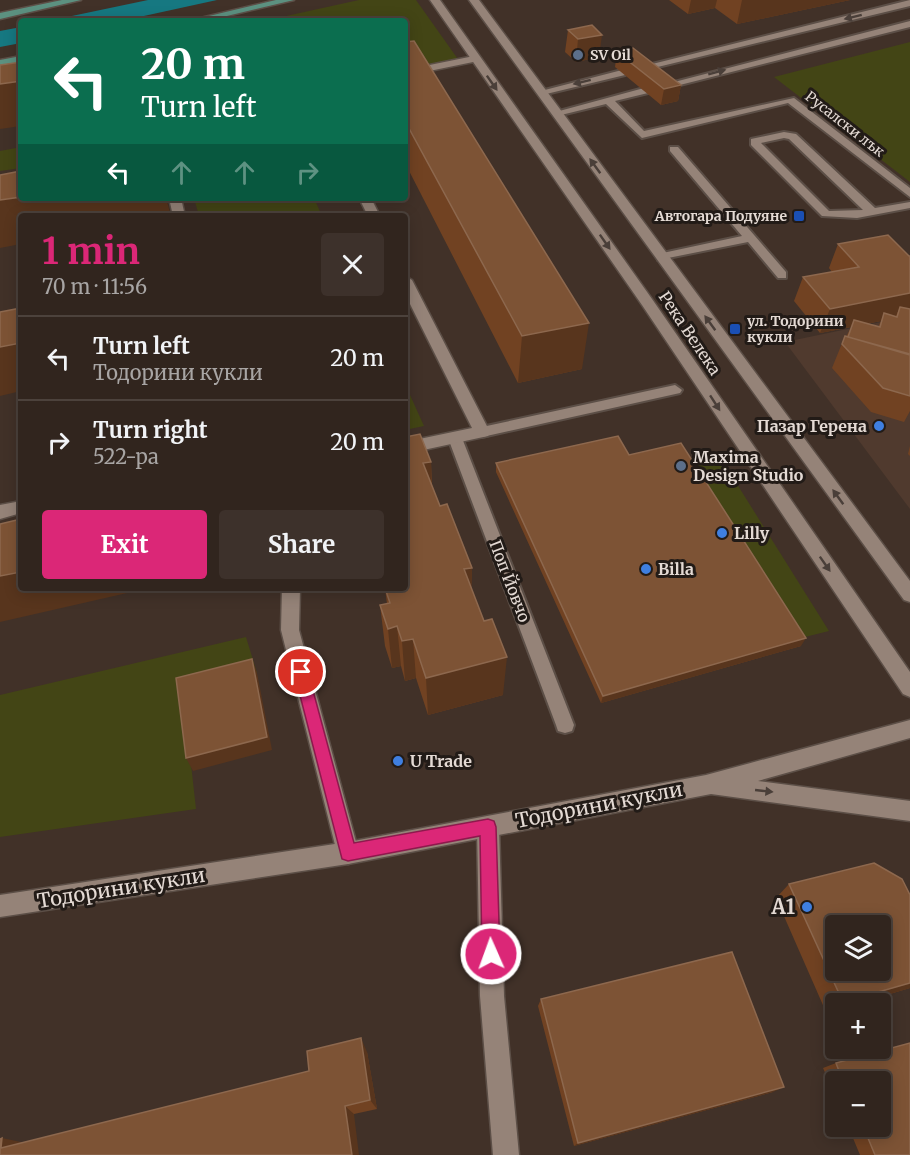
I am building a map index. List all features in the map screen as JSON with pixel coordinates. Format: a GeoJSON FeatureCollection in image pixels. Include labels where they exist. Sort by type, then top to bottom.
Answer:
{"type":"FeatureCollection","features":[{"type":"Feature","properties":{"kind":"main road"},"geometry":{"type":"LineString","coordinates":[[0,16],[76,0]]}},
{"type":"Feature","properties":{"kind":"main road"},"geometry":{"type":"LineString","coordinates":[[207,18],[289,0]]}},
{"type":"Feature","properties":{"kind":"main road"},"geometry":{"type":"LineString","coordinates":[[0,63],[18,60]]}},
{"type":"Feature","properties":{"kind":"street","name":"Река Велека"},"geometry":{"type":"LineString","coordinates":[[435,0],[474,59],[647,302],[910,688]]}},
{"type":"Feature","properties":{"kind":"street","name":"Река Велека"},"geometry":{"type":"LineString","coordinates":[[474,0],[910,595]]}},
{"type":"Feature","properties":{"kind":"street"},"geometry":{"type":"LineString","coordinates":[[408,73],[474,59]]}},
{"type":"Feature","properties":{"kind":"street"},"geometry":{"type":"LineString","coordinates":[[408,286],[482,432],[408,447]]}},
{"type":"Feature","properties":{"kind":"street"},"geometry":{"type":"LineString","coordinates":[[0,512],[18,508]]}},
{"type":"Feature","properties":{"kind":"street"},"geometry":{"type":"LineString","coordinates":[[291,591],[290,630],[348,853]]}},
{"type":"Feature","properties":{"kind":"street","name":"Тодорини кукли"},"geometry":{"type":"LineString","coordinates":[[0,906],[348,853],[706,785],[910,729]]}},
{"type":"Feature","properties":{"kind":"street"},"geometry":{"type":"LineString","coordinates":[[706,785],[851,801],[910,811]]}},
{"type":"Feature","properties":{"kind":"street"},"geometry":{"type":"LineString","coordinates":[[488,827],[492,996],[506,1155]]}},
{"type":"Feature","properties":{"kind":"lane"},"geometry":{"type":"LineString","coordinates":[[637,69],[910,3]]}},
{"type":"Feature","properties":{"kind":"lane"},"geometry":{"type":"LineString","coordinates":[[660,87],[910,24]]}},
{"type":"Feature","properties":{"kind":"lane"},"geometry":{"type":"LineString","coordinates":[[542,92],[622,73]]}},
{"type":"Feature","properties":{"kind":"lane"},"geometry":{"type":"LineString","coordinates":[[557,113],[644,91]]}},
{"type":"Feature","properties":{"kind":"lane","name":"Русалски лък"},"geometry":{"type":"LineString","coordinates":[[608,100],[642,135],[790,100],[910,194]]}},
{"type":"Feature","properties":{"kind":"lane"},"geometry":{"type":"LineString","coordinates":[[871,211],[792,136],[784,135],[755,141],[756,145],[826,214],[836,216],[871,211],[910,205]]}},
{"type":"Feature","properties":{"kind":"lane"},"geometry":{"type":"LineString","coordinates":[[674,149],[782,275]]}},
{"type":"Feature","properties":{"kind":"lane"},"geometry":{"type":"LineString","coordinates":[[662,257],[751,238]]}},
{"type":"Feature","properties":{"kind":"lane"},"geometry":{"type":"LineString","coordinates":[[482,432],[675,390]]}},
{"type":"Feature","properties":{"kind":"lane","name":"Поп Йовчо"},"geometry":{"type":"LineString","coordinates":[[455,438],[565,725]]}},
{"type":"Feature","properties":{"kind":"shaded area"},"geometry":{"type":"Polygon","coordinates":[[[359,0],[416,0],[460,62],[408,70],[408,18],[277,18],[359,0]]]}},
{"type":"Feature","properties":{"kind":"shaded area"},"geometry":{"type":"Polygon","coordinates":[[[910,42],[910,182],[774,77],[910,42]]]}},
{"type":"Feature","properties":{"kind":"shaded area"},"geometry":{"type":"Polygon","coordinates":[[[18,148],[18,168],[0,171],[0,151],[18,148]]]}},
{"type":"Feature","properties":{"kind":"shaded area"},"geometry":{"type":"Polygon","coordinates":[[[195,201],[315,201],[321,213],[198,213],[195,201]]]}},
{"type":"Feature","properties":{"kind":"shaded area","name":"Пазар Герена"},"geometry":{"type":"Polygon","coordinates":[[[910,316],[910,509],[785,342],[910,316]]]}},
{"type":"Feature","properties":{"kind":"shaded area"},"geometry":{"type":"Polygon","coordinates":[[[408,391],[424,426],[408,429],[408,391]]]}},
{"type":"Feature","properties":{"kind":"shaded area"},"geometry":{"type":"Polygon","coordinates":[[[720,457],[829,631],[797,639],[687,465],[720,457]]]}},
{"type":"Feature","properties":{"kind":"shaded area"},"geometry":{"type":"Polygon","coordinates":[[[246,637],[257,673],[183,692],[196,809],[0,837],[0,695],[246,637]]]}},
{"type":"Feature","properties":{"kind":"water"},"geometry":{"type":"Polygon","coordinates":[[[148,0],[217,0],[135,18],[62,18],[148,0]]]}},
{"type":"Feature","properties":{"kind":"water"},"geometry":{"type":"Polygon","coordinates":[[[18,28],[18,44],[0,47],[0,31],[18,28]]]}},
{"type":"Feature","properties":{"kind":"building"},"geometry":{"type":"Polygon","coordinates":[[[592,25],[602,35],[578,39],[568,30],[592,25]]]}},
{"type":"Feature","properties":{"kind":"building"},"geometry":{"type":"Polygon","coordinates":[[[414,41],[589,323],[522,336],[408,127],[408,42],[414,41]]]}},
{"type":"Feature","properties":{"kind":"building"},"geometry":{"type":"Polygon","coordinates":[[[633,48],[681,85],[664,89],[617,52],[633,48]]]}},
{"type":"Feature","properties":{"kind":"building"},"geometry":{"type":"Polygon","coordinates":[[[18,62],[18,81],[0,84],[0,65],[18,62]]]}},
{"type":"Feature","properties":{"kind":"building"},"geometry":{"type":"Polygon","coordinates":[[[18,172],[18,197],[0,200],[0,175],[18,172]]]}},
{"type":"Feature","properties":{"kind":"building"},"geometry":{"type":"Polygon","coordinates":[[[888,235],[910,256],[910,293],[830,309],[803,277],[859,267],[838,244],[888,235]]]}},
{"type":"Feature","properties":{"kind":"building"},"geometry":{"type":"Polygon","coordinates":[[[900,307],[910,309],[910,354],[848,337],[854,320],[880,327],[884,313],[897,317],[900,307]]]}},
{"type":"Feature","properties":{"kind":"building"},"geometry":{"type":"Polygon","coordinates":[[[18,309],[18,344],[0,347],[0,312],[18,309]]]}},
{"type":"Feature","properties":{"kind":"building"},"geometry":{"type":"Polygon","coordinates":[[[845,336],[910,355],[910,396],[883,388],[842,344],[845,336]]]}},
{"type":"Feature","properties":{"kind":"building"},"geometry":{"type":"Polygon","coordinates":[[[420,434],[431,462],[423,463],[440,506],[447,504],[472,568],[464,569],[484,621],[492,619],[507,657],[426,678],[413,639],[402,641],[397,626],[388,629],[380,605],[390,603],[386,591],[408,591],[408,436],[420,434]]]}},
{"type":"Feature","properties":{"kind":"building","name":"Billa"},"geometry":{"type":"Polygon","coordinates":[[[618,436],[629,455],[681,443],[806,638],[603,696],[496,463],[618,436]]]}},
{"type":"Feature","properties":{"kind":"building"},"geometry":{"type":"Polygon","coordinates":[[[18,520],[18,573],[0,576],[0,524],[18,520]]]}},
{"type":"Feature","properties":{"kind":"building"},"geometry":{"type":"Polygon","coordinates":[[[252,659],[267,737],[186,758],[176,678],[252,659]]]}},
{"type":"Feature","properties":{"kind":"building"},"geometry":{"type":"Polygon","coordinates":[[[874,863],[902,879],[910,895],[910,983],[875,993],[839,993],[833,981],[891,981],[891,915],[825,915],[825,963],[789,884],[874,863]]]}},
{"type":"Feature","properties":{"kind":"building"},"geometry":{"type":"Polygon","coordinates":[[[732,952],[784,1087],[578,1143],[541,999],[732,952]]]}},
{"type":"Feature","properties":{"kind":"building"},"geometry":{"type":"Polygon","coordinates":[[[361,1038],[370,1100],[345,1106],[352,1155],[0,1155],[0,1139],[2,1138],[1,1148],[309,1071],[307,1051],[361,1038]]]}},
{"type":"Feature","properties":{"kind":"building"},"geometry":{"type":"Polygon","coordinates":[[[910,1043],[910,1155],[875,1155],[868,1137],[891,1137],[891,1071],[839,1071],[836,1063],[851,1059],[891,1059],[891,1048],[910,1043]]]}},
{"type":"Feature","properties":{"kind":"place","name":"SV Oil"},"geometry":{"type":"Point","coordinates":[578,55]}},
{"type":"Feature","properties":{"kind":"place","name":"Автогара Подуяне"},"geometry":{"type":"Point","coordinates":[799,216]}},
{"type":"Feature","properties":{"kind":"place","name":"ул. Тодорини кукли"},"geometry":{"type":"Point","coordinates":[735,329]}},
{"type":"Feature","properties":{"kind":"place","name":"Пазар Герена"},"geometry":{"type":"Point","coordinates":[879,426]}},
{"type":"Feature","properties":{"kind":"place","name":"Maxima Design Studio"},"geometry":{"type":"Point","coordinates":[681,466]}},
{"type":"Feature","properties":{"kind":"place","name":"Lilly"},"geometry":{"type":"Point","coordinates":[722,533]}},
{"type":"Feature","properties":{"kind":"place","name":"Billa"},"geometry":{"type":"Point","coordinates":[646,569]}},
{"type":"Feature","properties":{"kind":"place","name":"U Trade"},"geometry":{"type":"Point","coordinates":[398,761]}},
{"type":"Feature","properties":{"kind":"place","name":"A1"},"geometry":{"type":"Point","coordinates":[807,907]}},
{"type":"Feature","properties":{"kind":"route"},"geometry":{"type":"LineString","coordinates":[[301,672],[348,853],[488,827],[491,954]]}}]}
